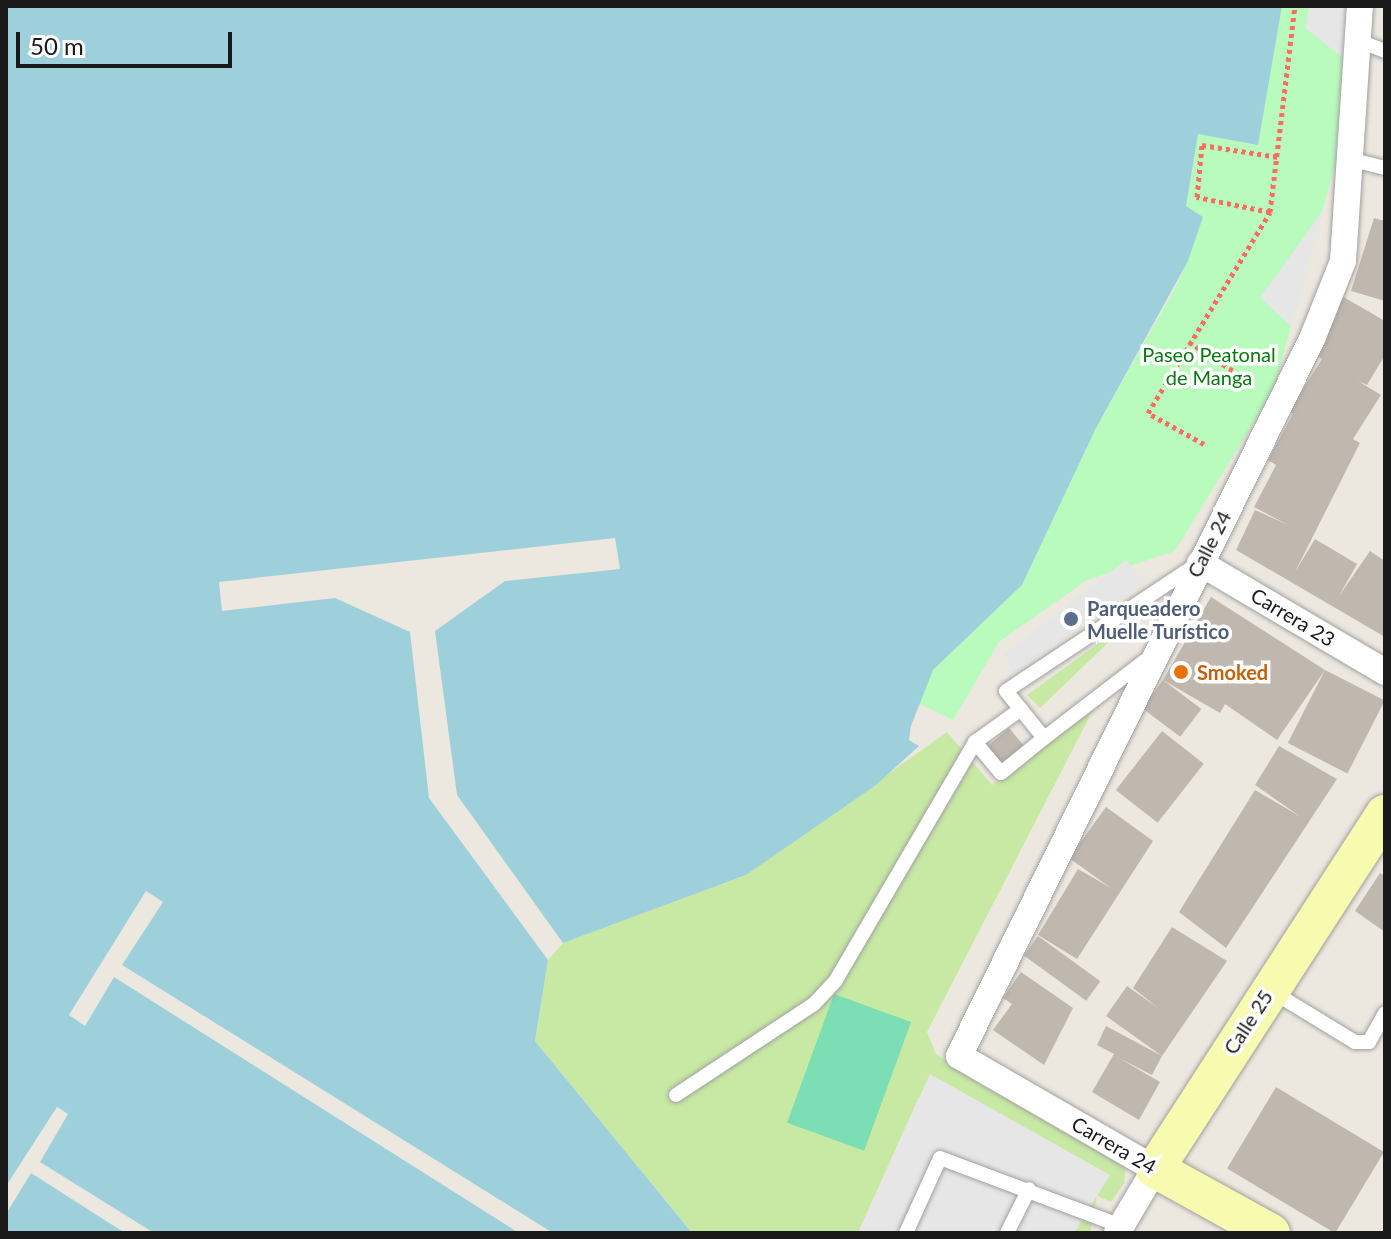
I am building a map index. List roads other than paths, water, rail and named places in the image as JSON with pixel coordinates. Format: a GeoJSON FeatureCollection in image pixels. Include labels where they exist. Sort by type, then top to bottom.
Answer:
{"type":"FeatureCollection","features":[{"type":"Feature","properties":{"kind":"main road","name":"Calle 25"},"geometry":{"type":"LineString","coordinates":[[1155,1169],[1269,989],[1378,837]]}},
{"type":"Feature","properties":{"kind":"main road","name":"Carrera 24"},"geometry":{"type":"LineString","coordinates":[[1155,1169],[1271,1233]]}},
{"type":"Feature","properties":{"kind":"street","name":"Calle 24"},"geometry":{"type":"LineString","coordinates":[[959,1056],[1151,655],[1312,339],[1343,261],[1353,160],[1360,6]]}},
{"type":"Feature","properties":{"kind":"street","name":"Carrera 23"},"geometry":{"type":"LineString","coordinates":[[1200,563],[1385,672]]}},
{"type":"Feature","properties":{"kind":"street","name":"Carrera 24"},"geometry":{"type":"LineString","coordinates":[[959,1056],[1155,1169]]}},
{"type":"Feature","properties":{"kind":"street","name":"Calle 25"},"geometry":{"type":"LineString","coordinates":[[1119,1229],[1155,1169]]}},
{"type":"Feature","properties":{"kind":"lane"},"geometry":{"type":"LineString","coordinates":[[1359,41],[1385,51]]}},
{"type":"Feature","properties":{"kind":"lane"},"geometry":{"type":"LineString","coordinates":[[1353,160],[1385,168]]}},
{"type":"Feature","properties":{"kind":"lane"},"geometry":{"type":"LineString","coordinates":[[1044,738],[1006,691],[1200,563]]}},
{"type":"Feature","properties":{"kind":"lane"},"geometry":{"type":"LineString","coordinates":[[975,742],[1001,773],[1151,655]]}},
{"type":"Feature","properties":{"kind":"lane"},"geometry":{"type":"LineString","coordinates":[[676,1095],[814,1004],[836,980],[975,742],[1021,709]]}},
{"type":"Feature","properties":{"kind":"lane"},"geometry":{"type":"LineString","coordinates":[[1269,989],[1355,1042],[1369,1042],[1385,1013]]}},
{"type":"Feature","properties":{"kind":"lane"},"geometry":{"type":"LineString","coordinates":[[906,1233],[940,1158],[1029,1189],[1119,1229]]}},
{"type":"Feature","properties":{"kind":"lane"},"geometry":{"type":"LineString","coordinates":[[1007,1233],[1029,1189]]}},
{"type":"Feature","properties":{"kind":"water"},"geometry":{"type":"Polygon","coordinates":[[[6,6],[1282,6],[1258,145],[1198,134],[1186,206],[1203,217],[1188,261],[1096,428],[1022,585],[933,670],[911,726],[909,740],[919,746],[876,785],[746,875],[563,943],[457,795],[435,631],[505,581],[620,569],[615,538],[219,582],[222,611],[335,598],[410,632],[429,798],[548,960],[535,1041],[692,1233],[553,1233],[122,965],[163,902],[146,891],[69,1015],[85,1026],[114,977],[519,1233],[154,1233],[40,1162],[68,1114],[57,1107],[6,1186],[6,6]]]}},
{"type":"Feature","properties":{"kind":"water"},"geometry":{"type":"Polygon","coordinates":[[[31,1173],[125,1233],[6,1233],[6,1214],[31,1173]]]}},
{"type":"Feature","properties":{"kind":"place","name":"Parqueadero Muelle Turístico"},"geometry":{"type":"Point","coordinates":[1071,619]}},
{"type":"Feature","properties":{"kind":"place","name":"Smoked"},"geometry":{"type":"Point","coordinates":[1181,672]}},
{"type":"Feature","properties":{"kind":"park label","name":"Paseo Peatonal de Manga"},"geometry":{"type":"Point","coordinates":[1209,366]}}]}
